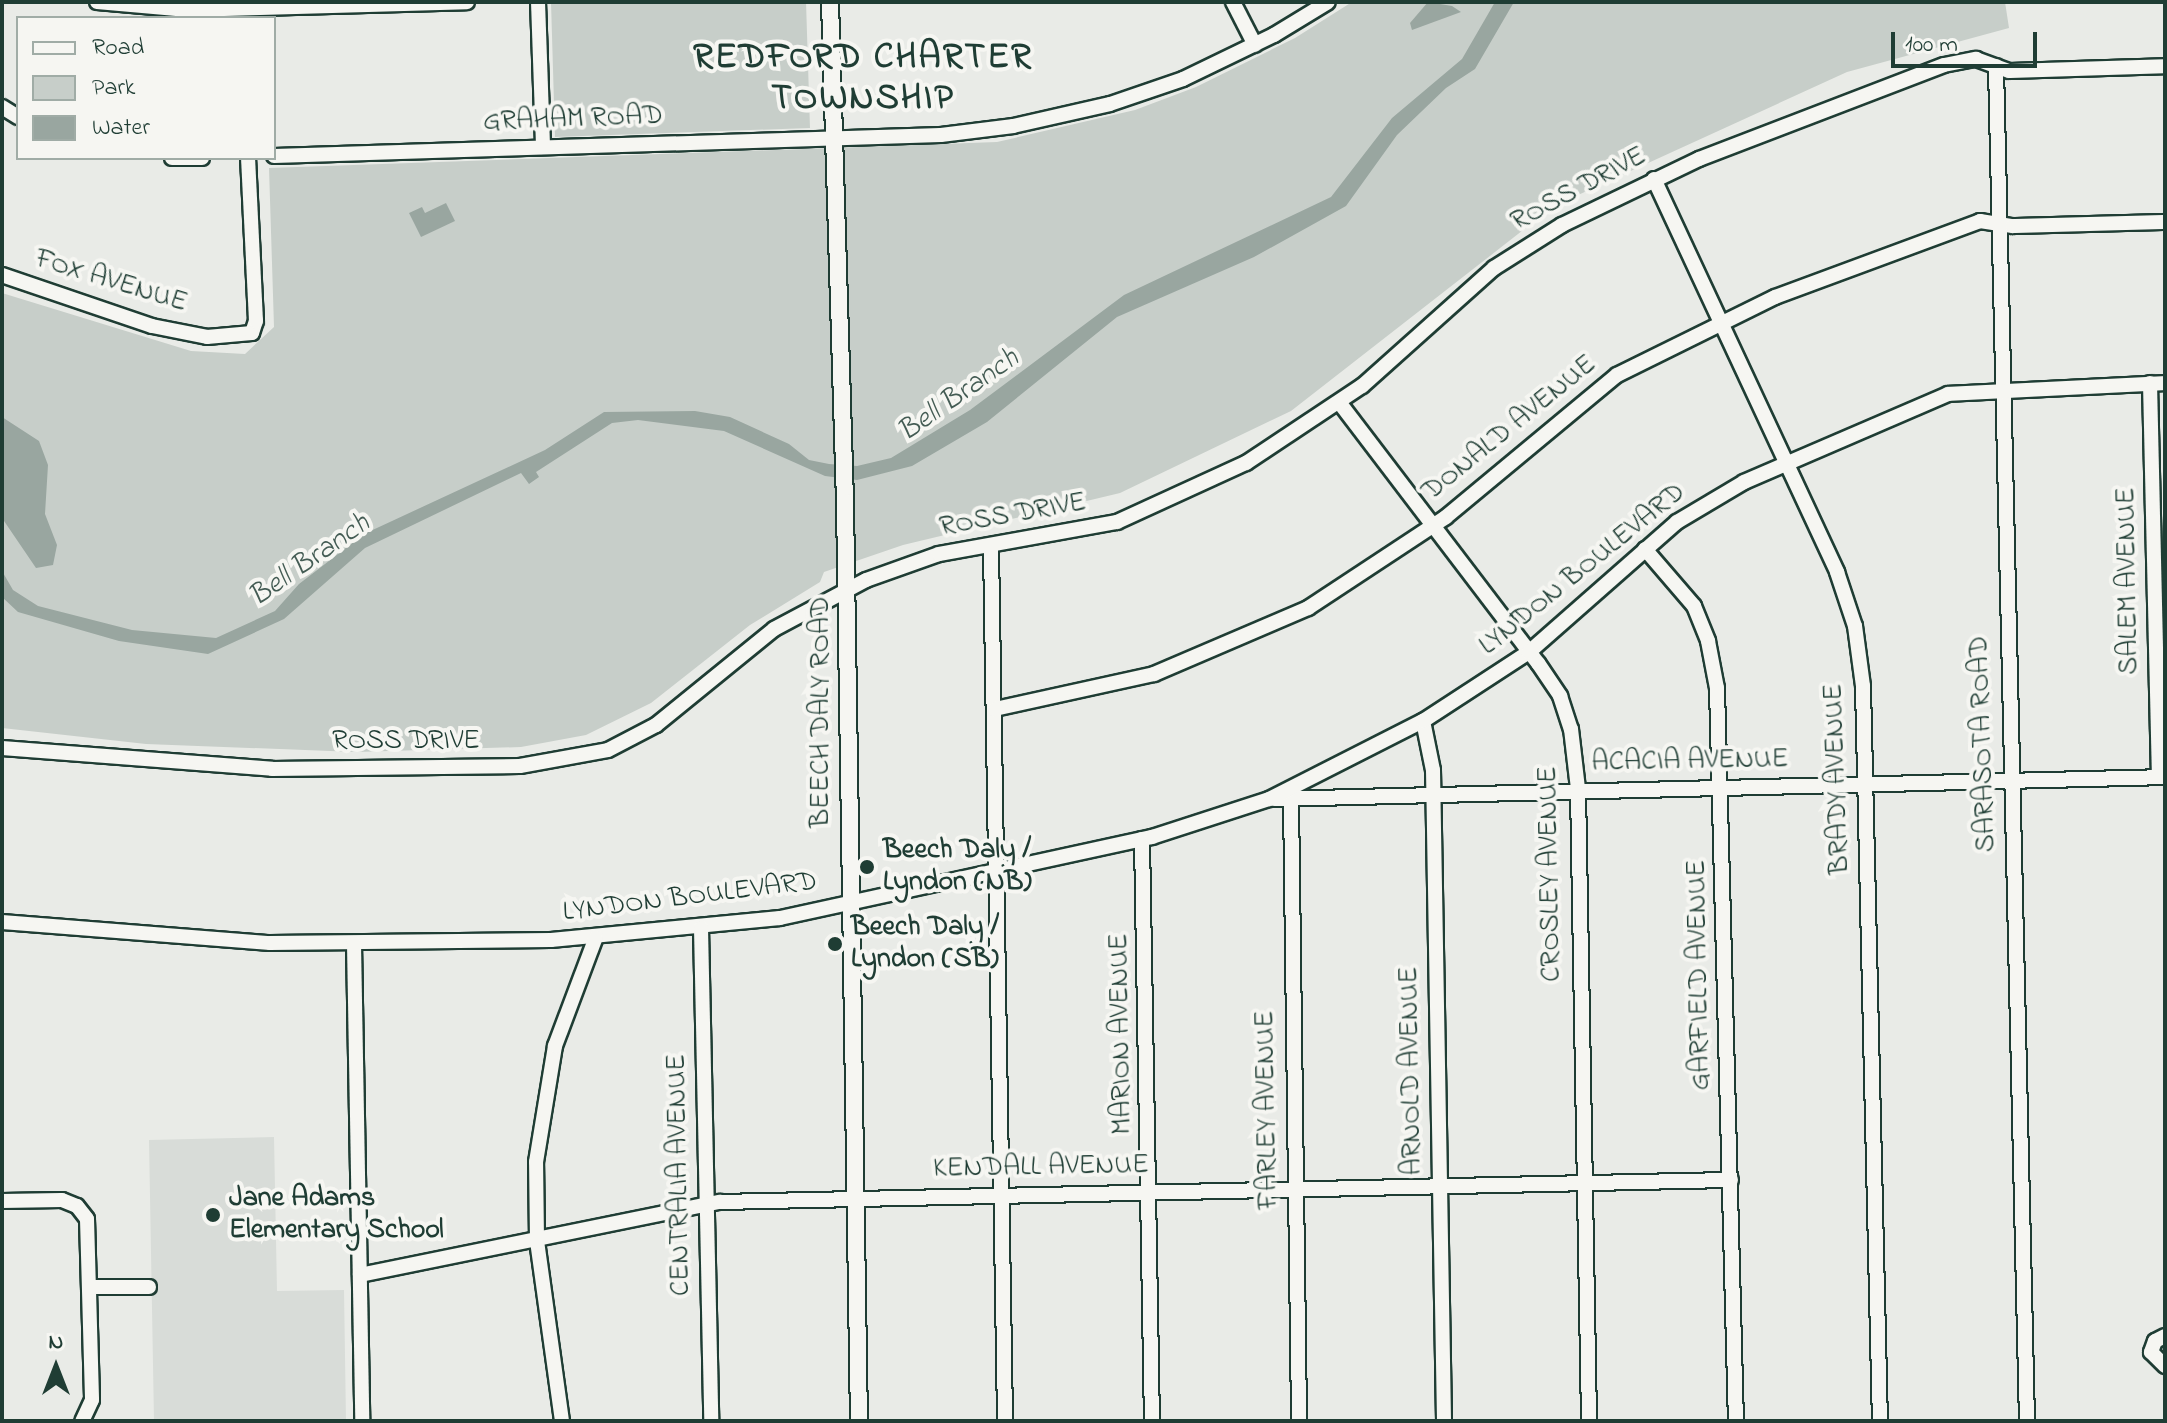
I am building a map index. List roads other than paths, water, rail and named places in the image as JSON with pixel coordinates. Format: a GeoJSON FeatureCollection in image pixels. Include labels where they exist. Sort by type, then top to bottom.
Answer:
{"type":"FeatureCollection","features":[{"type":"Feature","properties":{"kind":"main road","name":"BEECH DALY ROAD"},"geometry":{"type":"LineString","coordinates":[[830,2],[844,435],[859,1421]]}},
{"type":"Feature","properties":{"kind":"street"},"geometry":{"type":"LineString","coordinates":[[97,2],[244,10],[467,2]]}},
{"type":"Feature","properties":{"kind":"street"},"geometry":{"type":"LineString","coordinates":[[538,2],[543,147]]}},
{"type":"Feature","properties":{"kind":"street"},"geometry":{"type":"LineString","coordinates":[[1233,2],[1255,45]]}},
{"type":"Feature","properties":{"kind":"street","name":"GRAHAM ROAD"},"geometry":{"type":"LineString","coordinates":[[276,156],[941,135],[1063,117],[1156,89],[1255,45],[1328,2]]}},
{"type":"Feature","properties":{"kind":"street","name":"ROSS DRIVE"},"geometry":{"type":"LineString","coordinates":[[2,748],[272,769],[472,769],[559,762],[608,750],[643,733],[761,638],[847,595],[866,580],[912,563],[1092,529],[1148,510],[1246,463],[1339,402],[1385,367],[1494,268],[1562,225],[1654,179],[1867,90],[1965,61],[1985,60],[1996,66]]}},
{"type":"Feature","properties":{"kind":"street"},"geometry":{"type":"LineString","coordinates":[[1996,66],[2009,71],[2165,66]]}},
{"type":"Feature","properties":{"kind":"street","name":"SARASOTA ROAD"},"geometry":{"type":"LineString","coordinates":[[1996,66],[2027,1421]]}},
{"type":"Feature","properties":{"kind":"street","name":"FOX AVENUE"},"geometry":{"type":"LineString","coordinates":[[2,275],[163,329],[207,337],[252,333],[256,321],[248,160]]}},
{"type":"Feature","properties":{"kind":"street","name":"BRADY AVENUE"},"geometry":{"type":"LineString","coordinates":[[1654,179],[1837,572],[1855,626],[1865,784],[1880,1421]]}},
{"type":"Feature","properties":{"kind":"street","name":"DONALD AVENUE"},"geometry":{"type":"LineString","coordinates":[[995,709],[1094,690],[1211,653],[1320,601],[1432,527],[1598,388],[1720,323],[1939,234],[1980,221],[2165,222]]}},
{"type":"Feature","properties":{"kind":"street","name":"LYNDON BOULEVARD"},"geometry":{"type":"LineString","coordinates":[[2,922],[185,939],[354,944],[596,937],[701,928],[850,903],[1142,839],[1269,799],[1423,721],[1529,652],[1645,549],[1706,501],[1787,463],[1936,398],[2003,388],[2157,383]]}},
{"type":"Feature","properties":{"kind":"street","name":"SALEM AVENUE"},"geometry":{"type":"LineString","coordinates":[[2157,383],[2162,777]]}},
{"type":"Feature","properties":{"kind":"street","name":"CROSLEY AVENUE"},"geometry":{"type":"LineString","coordinates":[[1339,402],[1529,652],[1567,712],[1578,789],[1589,1421]]}},
{"type":"Feature","properties":{"kind":"street"},"geometry":{"type":"LineString","coordinates":[[991,547],[1005,1421]]}},
{"type":"Feature","properties":{"kind":"street","name":"GARFIELD AVENUE"},"geometry":{"type":"LineString","coordinates":[[1645,549],[1688,597],[1708,641],[1717,688],[1722,787],[1736,1421]]}},
{"type":"Feature","properties":{"kind":"street","name":"ARNOLD AVENUE"},"geometry":{"type":"LineString","coordinates":[[1423,721],[1432,755],[1444,1421]]}},
{"type":"Feature","properties":{"kind":"street","name":"ACACIA AVENUE"},"geometry":{"type":"LineString","coordinates":[[1269,799],[2162,777]]}},
{"type":"Feature","properties":{"kind":"street","name":"FARLEY AVENUE"},"geometry":{"type":"LineString","coordinates":[[1291,798],[1299,1421]]}},
{"type":"Feature","properties":{"kind":"street","name":"MARION AVENUE"},"geometry":{"type":"LineString","coordinates":[[1142,839],[1152,1421]]}},
{"type":"Feature","properties":{"kind":"street","name":"CENTRALIA AVENUE"},"geometry":{"type":"LineString","coordinates":[[701,928],[711,1421]]}},
{"type":"Feature","properties":{"kind":"street"},"geometry":{"type":"LineString","coordinates":[[562,1421],[537,1240],[536,1162],[546,1087],[567,1009],[596,937]]}},
{"type":"Feature","properties":{"kind":"street"},"geometry":{"type":"LineString","coordinates":[[354,944],[362,1421]]}},
{"type":"Feature","properties":{"kind":"street","name":"KENDALL AVENUE"},"geometry":{"type":"LineString","coordinates":[[360,1275],[707,1204],[1003,1194],[1731,1180]]}},
{"type":"Feature","properties":{"kind":"street"},"geometry":{"type":"LineString","coordinates":[[2,1201],[62,1200],[77,1206],[89,1225],[92,1400],[83,1420]]}},
{"type":"Feature","properties":{"kind":"street"},"geometry":{"type":"LineString","coordinates":[[90,1287],[149,1287]]}},
{"type":"Feature","properties":{"kind":"street"},"geometry":{"type":"LineString","coordinates":[[2165,1336],[2155,1341],[2151,1352],[2165,1366]]}},
{"type":"Feature","properties":{"kind":"water"},"geometry":{"type":"Polygon","coordinates":[[[1428,2],[1452,6],[1461,12],[1412,30],[1410,23],[1428,2]]]}},
{"type":"Feature","properties":{"kind":"water","name":"Bell Branch"},"geometry":{"type":"Polygon","coordinates":[[[1495,2],[1514,2],[1475,69],[1446,88],[1397,135],[1346,206],[1254,257],[1117,317],[987,422],[912,466],[857,480],[825,476],[724,431],[638,420],[612,423],[536,472],[539,477],[529,484],[521,473],[365,548],[284,619],[208,654],[119,641],[18,612],[2,597],[2,571],[13,590],[38,606],[132,630],[216,638],[275,611],[299,584],[364,534],[545,450],[604,412],[695,411],[730,417],[789,444],[809,460],[829,464],[857,466],[891,458],[970,410],[1124,295],[1331,197],[1392,118],[1462,59],[1495,2]]]}},
{"type":"Feature","properties":{"kind":"water"},"geometry":{"type":"Polygon","coordinates":[[[446,203],[455,221],[421,237],[409,213],[422,207],[425,213],[446,203]]]}},
{"type":"Feature","properties":{"kind":"water"},"geometry":{"type":"Polygon","coordinates":[[[2,417],[39,441],[48,465],[45,514],[57,545],[53,565],[36,568],[2,518],[2,417]]]}},
{"type":"Feature","properties":{"kind":"place","name":"Beech Daly / Lyndon (NB)"},"geometry":{"type":"Point","coordinates":[867,867]}},
{"type":"Feature","properties":{"kind":"place","name":"Beech Daly / Lyndon (SB)"},"geometry":{"type":"Point","coordinates":[835,944]}},
{"type":"Feature","properties":{"kind":"place","name":"Jane Adams Elementary School"},"geometry":{"type":"Point","coordinates":[213,1215]}},
{"type":"Feature","properties":{"kind":"district","name":"REDFORD CHARTER TOWNSHIP"},"geometry":{"type":"Point","coordinates":[863,78]}}]}
